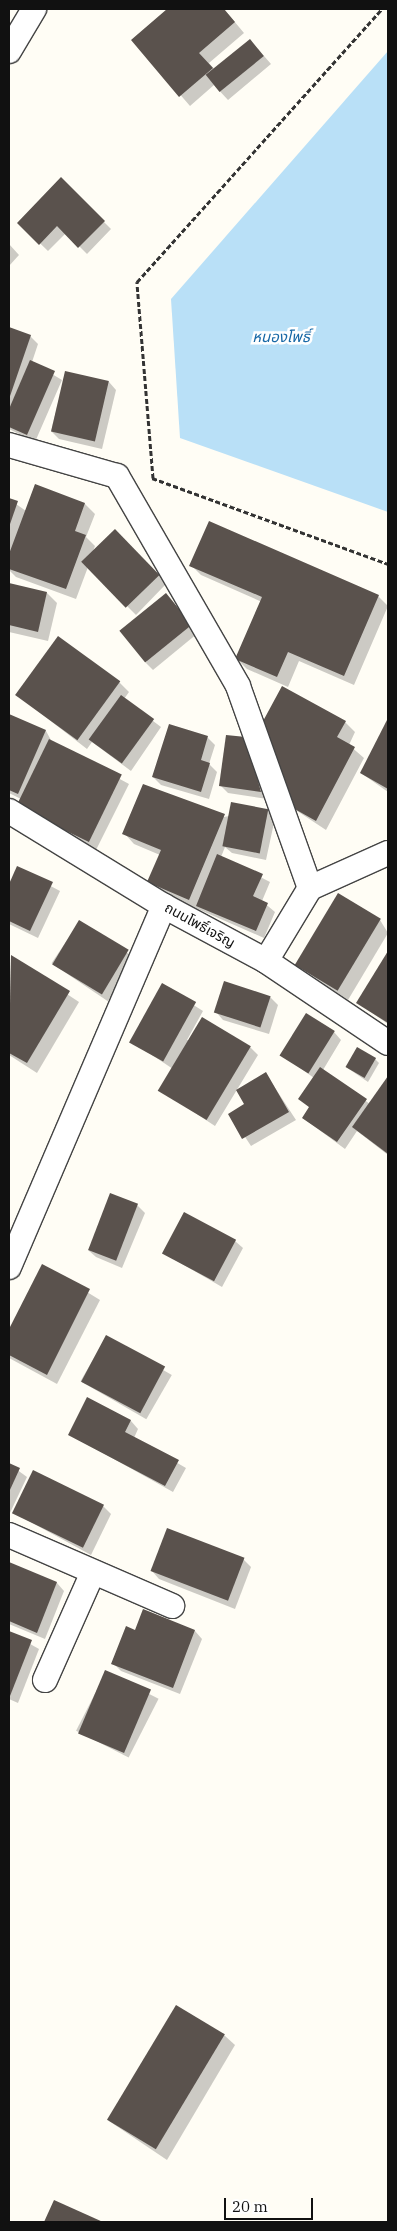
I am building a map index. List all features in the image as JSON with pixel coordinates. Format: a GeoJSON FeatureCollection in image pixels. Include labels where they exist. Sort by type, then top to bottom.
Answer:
{"type":"FeatureCollection","features":[{"type":"Feature","properties":{"kind":"street"},"geometry":{"type":"LineString","coordinates":[[9,51],[34,9]]}},
{"type":"Feature","properties":{"kind":"street"},"geometry":{"type":"LineString","coordinates":[[9,445],[117,476],[238,686],[310,888]]}},
{"type":"Feature","properties":{"kind":"street","name":"ถนนโพธิ์เจริญ"},"geometry":{"type":"LineString","coordinates":[[9,811],[164,906],[266,961],[388,1043]]}},
{"type":"Feature","properties":{"kind":"street"},"geometry":{"type":"LineString","coordinates":[[266,961],[310,888],[388,853]]}},
{"type":"Feature","properties":{"kind":"street"},"geometry":{"type":"LineString","coordinates":[[9,1267],[164,906]]}},
{"type":"Feature","properties":{"kind":"street"},"geometry":{"type":"LineString","coordinates":[[9,1535],[172,1606]]}},
{"type":"Feature","properties":{"kind":"street"},"geometry":{"type":"LineString","coordinates":[[44,1680],[93,1572]]}},
{"type":"Feature","properties":{"kind":"path"},"geometry":{"type":"LineString","coordinates":[[382,9],[137,282],[153,478],[388,564]]}},
{"type":"Feature","properties":{"kind":"water","name":"หนองโพธิ์"},"geometry":{"type":"Polygon","coordinates":[[[388,51],[388,512],[180,438],[171,299],[388,51]]]}},
{"type":"Feature","properties":{"kind":"building"},"geometry":{"type":"Polygon","coordinates":[[[167,9],[224,9],[235,22],[199,53],[213,68],[179,97],[131,40],[167,9]]]}},
{"type":"Feature","properties":{"kind":"building"},"geometry":{"type":"Polygon","coordinates":[[[250,39],[264,56],[220,92],[206,75],[250,39]]]}},
{"type":"Feature","properties":{"kind":"building"},"geometry":{"type":"Polygon","coordinates":[[[61,177],[105,221],[78,248],[57,226],[39,245],[17,223],[61,177]]]}},
{"type":"Feature","properties":{"kind":"building"},"geometry":{"type":"Polygon","coordinates":[[[9,327],[31,335],[9,399],[9,327]]]}},
{"type":"Feature","properties":{"kind":"building"},"geometry":{"type":"Polygon","coordinates":[[[30,360],[55,371],[27,435],[9,427],[9,409],[30,360]]]}},
{"type":"Feature","properties":{"kind":"building"},"geometry":{"type":"Polygon","coordinates":[[[65,371],[109,381],[95,442],[51,431],[65,371]]]}},
{"type":"Feature","properties":{"kind":"building"},"geometry":{"type":"Polygon","coordinates":[[[35,484],[85,503],[75,531],[86,535],[66,589],[9,569],[9,554],[35,484]]]}},
{"type":"Feature","properties":{"kind":"building"},"geometry":{"type":"Polygon","coordinates":[[[9,498],[18,501],[9,527],[9,498]]]}},
{"type":"Feature","properties":{"kind":"building"},"geometry":{"type":"Polygon","coordinates":[[[209,521],[379,595],[344,676],[288,652],[277,677],[235,659],[262,597],[189,566],[209,521]]]}},
{"type":"Feature","properties":{"kind":"building"},"geometry":{"type":"Polygon","coordinates":[[[115,529],[159,575],[126,608],[81,562],[115,529]]]}},
{"type":"Feature","properties":{"kind":"building"},"geometry":{"type":"Polygon","coordinates":[[[9,583],[47,592],[38,632],[9,625],[9,583]]]}},
{"type":"Feature","properties":{"kind":"building"},"geometry":{"type":"Polygon","coordinates":[[[166,593],[192,625],[145,663],[119,631],[166,593]]]}},
{"type":"Feature","properties":{"kind":"building"},"geometry":{"type":"Polygon","coordinates":[[[58,636],[120,681],[77,740],[15,695],[58,636]]]}},
{"type":"Feature","properties":{"kind":"building"},"geometry":{"type":"Polygon","coordinates":[[[282,686],[346,721],[337,737],[355,747],[316,821],[284,803],[262,723],[282,686]]]}},
{"type":"Feature","properties":{"kind":"building"},"geometry":{"type":"Polygon","coordinates":[[[121,695],[154,719],[122,764],[89,739],[121,695]]]}},
{"type":"Feature","properties":{"kind":"building"},"geometry":{"type":"Polygon","coordinates":[[[9,714],[46,730],[18,794],[9,790],[9,714]]]}},
{"type":"Feature","properties":{"kind":"building"},"geometry":{"type":"Polygon","coordinates":[[[388,718],[388,789],[360,773],[388,718]]]}},
{"type":"Feature","properties":{"kind":"building"},"geometry":{"type":"Polygon","coordinates":[[[169,724],[208,736],[201,760],[210,763],[201,792],[152,777],[169,724]]]}},
{"type":"Feature","properties":{"kind":"building"},"geometry":{"type":"Polygon","coordinates":[[[226,735],[246,737],[261,792],[219,786],[226,735]]]}},
{"type":"Feature","properties":{"kind":"building"},"geometry":{"type":"Polygon","coordinates":[[[49,739],[122,775],[89,842],[16,806],[49,739]]]}},
{"type":"Feature","properties":{"kind":"building"},"geometry":{"type":"Polygon","coordinates":[[[143,784],[225,814],[189,900],[147,882],[161,850],[122,834],[143,784]]]}},
{"type":"Feature","properties":{"kind":"building"},"geometry":{"type":"Polygon","coordinates":[[[231,802],[268,809],[260,853],[222,846],[231,802]]]}},
{"type":"Feature","properties":{"kind":"building"},"geometry":{"type":"Polygon","coordinates":[[[217,854],[263,874],[253,896],[268,903],[256,931],[196,906],[217,854]]]}},
{"type":"Feature","properties":{"kind":"building"},"geometry":{"type":"Polygon","coordinates":[[[17,866],[53,882],[30,931],[9,921],[9,884],[17,866]]]}},
{"type":"Feature","properties":{"kind":"building"},"geometry":{"type":"Polygon","coordinates":[[[338,893],[381,919],[338,991],[295,965],[338,893]]]}},
{"type":"Feature","properties":{"kind":"building"},"geometry":{"type":"Polygon","coordinates":[[[79,920],[129,950],[102,994],[52,965],[79,920]]]}},
{"type":"Feature","properties":{"kind":"building"},"geometry":{"type":"Polygon","coordinates":[[[388,951],[388,1023],[356,1003],[388,951]]]}},
{"type":"Feature","properties":{"kind":"building"},"geometry":{"type":"Polygon","coordinates":[[[11,955],[70,991],[27,1063],[9,1053],[11,955]]]}},
{"type":"Feature","properties":{"kind":"building"},"geometry":{"type":"Polygon","coordinates":[[[224,981],[271,996],[260,1028],[214,1012],[224,981]]]}},
{"type":"Feature","properties":{"kind":"building"},"geometry":{"type":"Polygon","coordinates":[[[162,983],[196,1002],[163,1061],[129,1042],[162,983]]]}},
{"type":"Feature","properties":{"kind":"building"},"geometry":{"type":"Polygon","coordinates":[[[306,1013],[335,1031],[308,1073],[280,1055],[306,1013]]]}},
{"type":"Feature","properties":{"kind":"building"},"geometry":{"type":"Polygon","coordinates":[[[202,1017],[251,1046],[207,1120],[158,1091],[202,1017]]]}},
{"type":"Feature","properties":{"kind":"building"},"geometry":{"type":"Polygon","coordinates":[[[357,1047],[376,1058],[365,1078],[345,1067],[357,1047]]]}},
{"type":"Feature","properties":{"kind":"building"},"geometry":{"type":"Polygon","coordinates":[[[320,1067],[367,1099],[337,1142],[302,1118],[309,1107],[298,1099],[320,1067]]]}},
{"type":"Feature","properties":{"kind":"building"},"geometry":{"type":"Polygon","coordinates":[[[266,1072],[289,1112],[242,1139],[228,1114],[244,1104],[236,1090],[266,1072]]]}},
{"type":"Feature","properties":{"kind":"building"},"geometry":{"type":"Polygon","coordinates":[[[388,1076],[388,1154],[352,1127],[388,1076]]]}},
{"type":"Feature","properties":{"kind":"building"},"geometry":{"type":"Polygon","coordinates":[[[110,1193],[138,1204],[116,1261],[88,1250],[110,1193]]]}},
{"type":"Feature","properties":{"kind":"building"},"geometry":{"type":"Polygon","coordinates":[[[184,1212],[236,1240],[214,1281],[162,1253],[184,1212]]]}},
{"type":"Feature","properties":{"kind":"building"},"geometry":{"type":"Polygon","coordinates":[[[42,1264],[90,1289],[47,1375],[9,1355],[9,1329],[42,1264]]]}},
{"type":"Feature","properties":{"kind":"building"},"geometry":{"type":"Polygon","coordinates":[[[106,1335],[165,1366],[140,1413],[81,1382],[106,1335]]]}},
{"type":"Feature","properties":{"kind":"building"},"geometry":{"type":"Polygon","coordinates":[[[87,1397],[131,1420],[125,1432],[179,1460],[165,1486],[68,1435],[87,1397]]]}},
{"type":"Feature","properties":{"kind":"building"},"geometry":{"type":"Polygon","coordinates":[[[9,1463],[20,1468],[9,1492],[9,1463]]]}},
{"type":"Feature","properties":{"kind":"building"},"geometry":{"type":"Polygon","coordinates":[[[33,1470],[104,1505],[83,1548],[12,1513],[33,1470]]]}},
{"type":"Feature","properties":{"kind":"building"},"geometry":{"type":"Polygon","coordinates":[[[167,1528],[244,1558],[228,1601],[151,1571],[167,1528]]]}},
{"type":"Feature","properties":{"kind":"building"},"geometry":{"type":"Polygon","coordinates":[[[9,1562],[57,1582],[37,1633],[9,1621],[9,1562]]]}},
{"type":"Feature","properties":{"kind":"building"},"geometry":{"type":"Polygon","coordinates":[[[143,1609],[195,1630],[173,1688],[111,1664],[126,1626],[135,1630],[143,1609]]]}},
{"type":"Feature","properties":{"kind":"building"},"geometry":{"type":"Polygon","coordinates":[[[9,1631],[32,1640],[10,1696],[9,1695],[9,1631]]]}},
{"type":"Feature","properties":{"kind":"building"},"geometry":{"type":"Polygon","coordinates":[[[105,1670],[151,1690],[124,1753],[78,1734],[105,1670]]]}},
{"type":"Feature","properties":{"kind":"building"},"geometry":{"type":"Polygon","coordinates":[[[176,2005],[225,2034],[156,2149],[107,2120],[176,2005]]]}},
{"type":"Feature","properties":{"kind":"building"},"geometry":{"type":"Polygon","coordinates":[[[54,2200],[103,2222],[44,2222],[54,2200]]]}}]}
